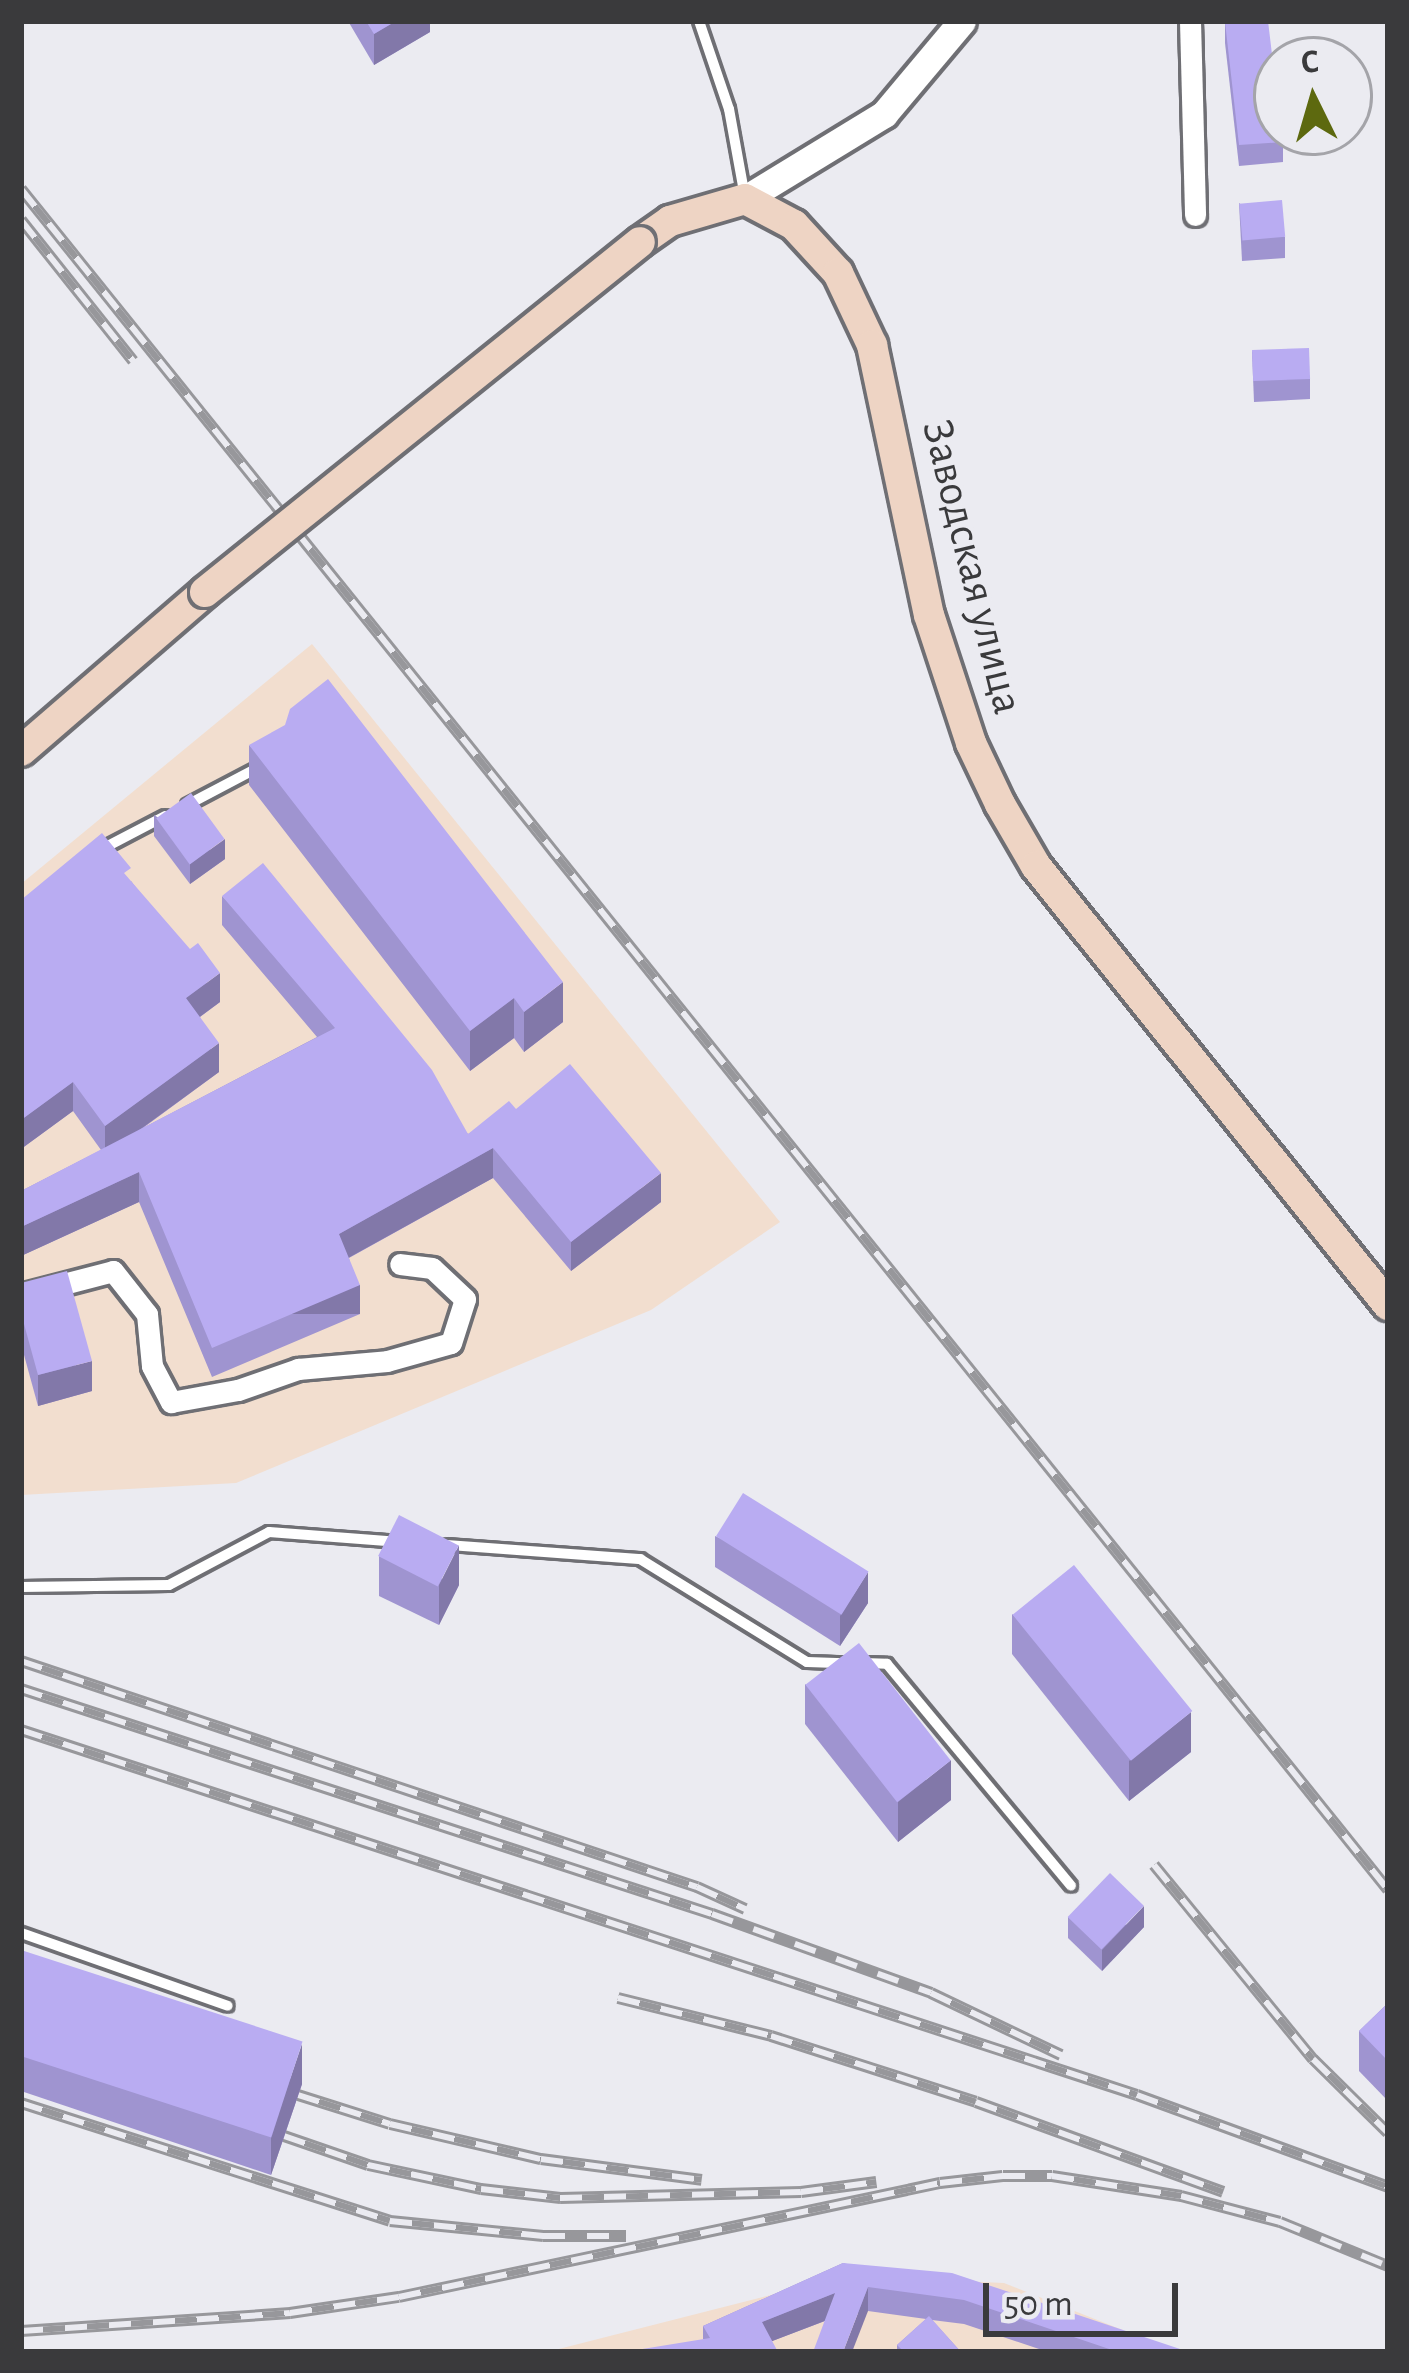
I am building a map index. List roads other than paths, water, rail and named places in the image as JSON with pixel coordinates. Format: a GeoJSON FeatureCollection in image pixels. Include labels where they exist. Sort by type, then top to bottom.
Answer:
{"type":"FeatureCollection","features":[{"type":"Feature","properties":{"kind":"main road"},"geometry":{"type":"LineString","coordinates":[[21,751],[206,592],[640,242],[670,220],[745,199]]}},
{"type":"Feature","properties":{"kind":"main road","name":"Заводская улица"},"geometry":{"type":"LineString","coordinates":[[745,199],[794,225],[838,273],[872,345],[929,615],[971,743],[1000,805],[1036,866],[1388,1305]]}},
{"type":"Feature","properties":{"kind":"street"},"geometry":{"type":"LineString","coordinates":[[745,199],[809,165],[884,113],[962,21]]}},
{"type":"Feature","properties":{"kind":"street"},"geometry":{"type":"LineString","coordinates":[[1190,21],[1196,215]]}},
{"type":"Feature","properties":{"kind":"street"},"geometry":{"type":"LineString","coordinates":[[21,1295],[112,1271],[148,1314],[152,1366],[171,1402],[238,1390],[298,1369],[387,1361],[451,1343],[466,1299],[432,1268],[400,1264]]}},
{"type":"Feature","properties":{"kind":"lane"},"geometry":{"type":"LineString","coordinates":[[699,21],[729,109],[745,199]]}},
{"type":"Feature","properties":{"kind":"lane"},"geometry":{"type":"LineString","coordinates":[[86,863],[101,849],[280,757]]}},
{"type":"Feature","properties":{"kind":"lane"},"geometry":{"type":"LineString","coordinates":[[21,1587],[169,1585],[269,1532],[408,1542]]}},
{"type":"Feature","properties":{"kind":"lane"},"geometry":{"type":"LineString","coordinates":[[431,1544],[640,1559],[807,1662],[887,1664],[1071,1886]]}},
{"type":"Feature","properties":{"kind":"lane"},"geometry":{"type":"LineString","coordinates":[[21,1933],[228,2006]]}},
{"type":"Feature","properties":{"kind":"railway"},"geometry":{"type":"LineString","coordinates":[[21,189],[1388,1890]]}},
{"type":"Feature","properties":{"kind":"railway"},"geometry":{"type":"LineString","coordinates":[[21,220],[133,361]]}},
{"type":"Feature","properties":{"kind":"railway"},"geometry":{"type":"LineString","coordinates":[[21,1661],[697,1887],[745,1909]]}},
{"type":"Feature","properties":{"kind":"railway"},"geometry":{"type":"LineString","coordinates":[[21,1689],[712,1914],[931,1993],[1061,2055]]}},
{"type":"Feature","properties":{"kind":"railway"},"geometry":{"type":"LineString","coordinates":[[21,1730],[1137,2095],[1388,2187]]}},
{"type":"Feature","properties":{"kind":"railway"},"geometry":{"type":"LineString","coordinates":[[1154,1865],[1313,2059],[1388,2133]]}},
{"type":"Feature","properties":{"kind":"railway"},"geometry":{"type":"LineString","coordinates":[[618,1998],[771,2036],[976,2102],[1223,2192]]}},
{"type":"Feature","properties":{"kind":"railway"},"geometry":{"type":"LineString","coordinates":[[298,2095],[390,2124],[541,2159],[702,2180]]}},
{"type":"Feature","properties":{"kind":"railway"},"geometry":{"type":"LineString","coordinates":[[21,2103],[390,2221],[543,2236],[626,2236]]}},
{"type":"Feature","properties":{"kind":"railway"},"geometry":{"type":"LineString","coordinates":[[284,2136],[368,2165],[481,2189],[560,2198],[801,2192],[876,2182]]}},
{"type":"Feature","properties":{"kind":"railway"},"geometry":{"type":"LineString","coordinates":[[21,2331],[290,2313],[399,2297],[940,2183],[1003,2176],[1052,2176],[1181,2196],[1280,2222],[1388,2266]]}}]}
